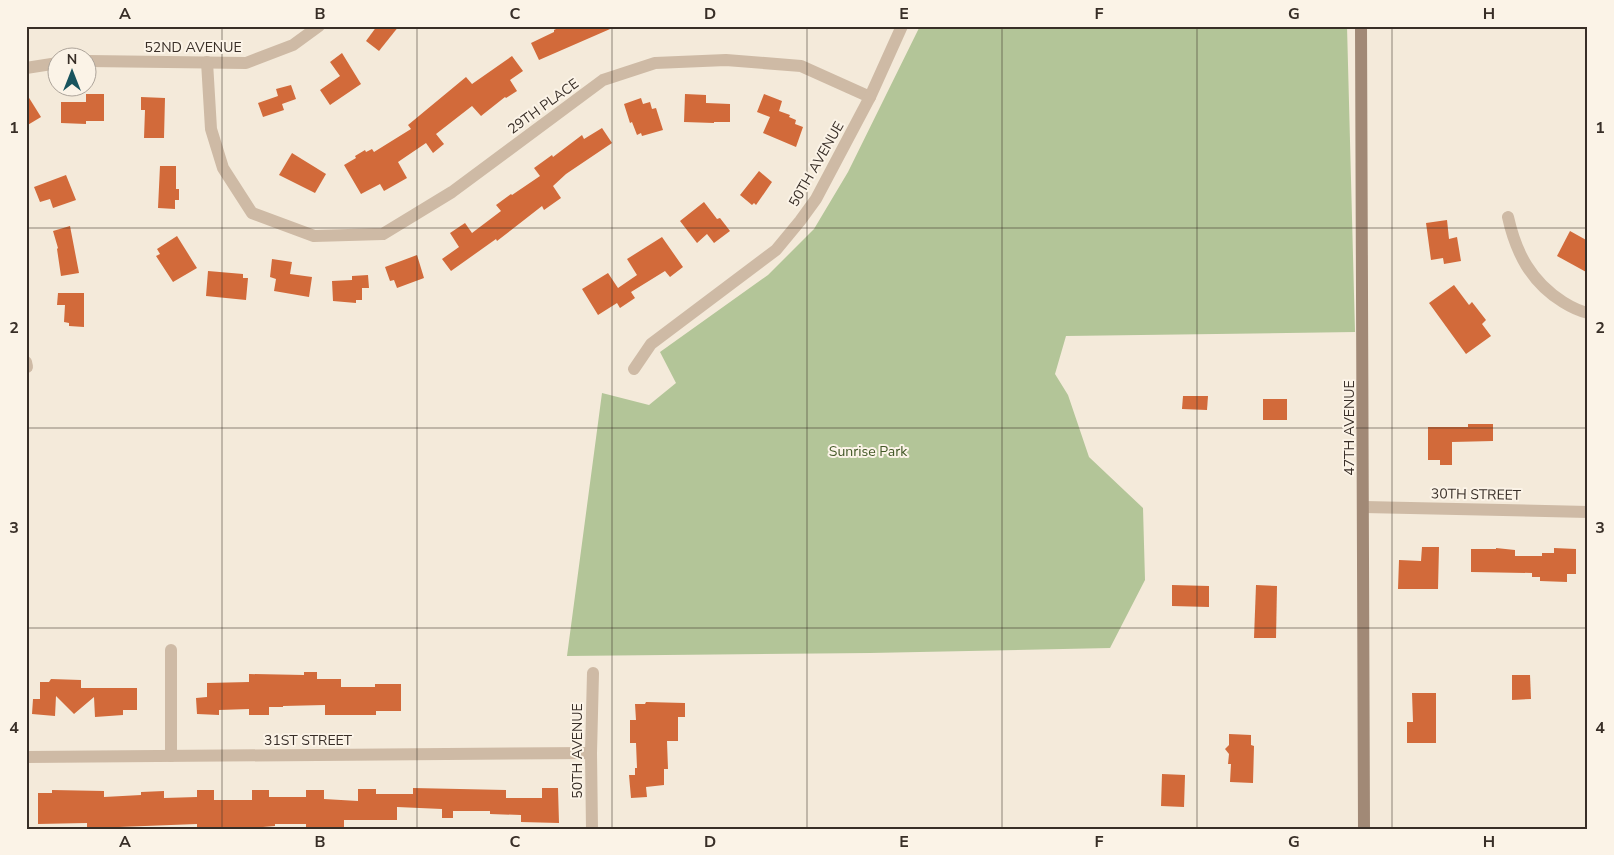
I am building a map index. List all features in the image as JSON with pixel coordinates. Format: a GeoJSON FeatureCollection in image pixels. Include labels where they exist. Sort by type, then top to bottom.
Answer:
{"type":"FeatureCollection","features":[{"type":"Feature","properties":{"kind":"street","name":"52ND AVENUE"},"geometry":{"type":"LineString","coordinates":[[98,61],[246,63],[293,45],[319,26]]}},
{"type":"Feature","properties":{"kind":"street","name":"50TH AVENUE"},"geometry":{"type":"LineString","coordinates":[[634,369],[651,344],[776,250],[816,199],[870,98],[902,26]]}},
{"type":"Feature","properties":{"kind":"street","name":"47TH AVENUE"},"geometry":{"type":"LineString","coordinates":[[1361,26],[1364,829]]}},
{"type":"Feature","properties":{"kind":"street","name":"29TH PLACE"},"geometry":{"type":"LineString","coordinates":[[207,62],[211,129],[223,168],[252,213],[314,236],[383,234],[452,192],[602,80],[655,63],[726,60],[801,66],[870,98]]}},
{"type":"Feature","properties":{"kind":"street"},"geometry":{"type":"LineString","coordinates":[[26,68],[48,65]]}},
{"type":"Feature","properties":{"kind":"street"},"geometry":{"type":"LineString","coordinates":[[1508,217],[1519,255],[1526,268],[1538,283],[1562,302],[1588,313]]}},
{"type":"Feature","properties":{"kind":"street"},"geometry":{"type":"LineString","coordinates":[[26,362],[27,367]]}},
{"type":"Feature","properties":{"kind":"street","name":"30TH STREET"},"geometry":{"type":"LineString","coordinates":[[1364,507],[1588,512]]}},
{"type":"Feature","properties":{"kind":"street"},"geometry":{"type":"LineString","coordinates":[[171,650],[171,756]]}},
{"type":"Feature","properties":{"kind":"street","name":"50TH AVENUE"},"geometry":{"type":"LineString","coordinates":[[592,829],[593,673]]}},
{"type":"Feature","properties":{"kind":"street","name":"31ST STREET"},"geometry":{"type":"LineString","coordinates":[[26,756],[591,753]]}},
{"type":"Feature","properties":{"kind":"green space","name":"Sunrise Park"},"geometry":{"type":"Polygon","coordinates":[[[920,26],[1347,26],[1355,332],[1066,336],[1055,374],[1068,395],[1089,457],[1143,508],[1145,580],[1110,648],[567,656],[602,393],[649,405],[676,383],[660,352],[768,275],[814,229],[848,172],[920,26]]]}},
{"type":"Feature","properties":{"kind":"building"},"geometry":{"type":"Polygon","coordinates":[[[377,26],[399,26],[379,51],[366,41],[377,26]]]}},
{"type":"Feature","properties":{"kind":"building"},"geometry":{"type":"Polygon","coordinates":[[[562,26],[617,26],[539,60],[531,43],[562,26]]]}},
{"type":"Feature","properties":{"kind":"building"},"geometry":{"type":"Polygon","coordinates":[[[342,53],[361,84],[330,105],[320,90],[340,76],[330,62],[342,53]]]}},
{"type":"Feature","properties":{"kind":"building"},"geometry":{"type":"Polygon","coordinates":[[[512,56],[523,71],[510,80],[517,91],[505,97],[481,116],[472,106],[436,134],[444,144],[433,153],[426,143],[398,162],[407,178],[384,191],[380,184],[361,194],[344,165],[365,150],[366,152],[372,149],[374,152],[411,129],[408,125],[466,77],[472,84],[512,56]]]}},
{"type":"Feature","properties":{"kind":"building"},"geometry":{"type":"Polygon","coordinates":[[[291,85],[296,99],[282,104],[284,110],[263,117],[258,103],[278,96],[276,89],[291,85]]]}},
{"type":"Feature","properties":{"kind":"building"},"geometry":{"type":"Polygon","coordinates":[[[26,93],[41,117],[26,126],[26,93]]]}},
{"type":"Feature","properties":{"kind":"building"},"geometry":{"type":"Polygon","coordinates":[[[98,94],[104,94],[104,121],[86,121],[86,124],[61,123],[61,102],[86,102],[86,98],[98,98],[98,94]]]}},
{"type":"Feature","properties":{"kind":"building"},"geometry":{"type":"Polygon","coordinates":[[[685,94],[706,95],[706,103],[730,104],[730,122],[684,122],[685,94]]]}},
{"type":"Feature","properties":{"kind":"building"},"geometry":{"type":"Polygon","coordinates":[[[764,94],[782,101],[779,111],[790,115],[789,117],[796,120],[795,124],[803,127],[796,147],[763,133],[770,117],[757,112],[764,94]]]}},
{"type":"Feature","properties":{"kind":"building"},"geometry":{"type":"Polygon","coordinates":[[[141,97],[165,98],[164,138],[144,138],[145,110],[141,110],[141,97]]]}},
{"type":"Feature","properties":{"kind":"building"},"geometry":{"type":"Polygon","coordinates":[[[641,98],[643,104],[650,102],[652,109],[656,108],[663,130],[642,136],[641,133],[637,135],[632,122],[630,123],[624,104],[641,98]]]}},
{"type":"Feature","properties":{"kind":"building"},"geometry":{"type":"Polygon","coordinates":[[[602,128],[612,143],[566,174],[553,186],[561,198],[544,210],[542,206],[497,241],[496,239],[451,271],[442,259],[459,247],[450,233],[465,223],[472,233],[501,211],[496,205],[540,176],[534,168],[552,155],[553,157],[582,135],[584,139],[602,128]]]}},
{"type":"Feature","properties":{"kind":"building"},"geometry":{"type":"Polygon","coordinates":[[[292,153],[326,174],[315,193],[279,175],[292,153]]]}},
{"type":"Feature","properties":{"kind":"building"},"geometry":{"type":"Polygon","coordinates":[[[160,166],[176,166],[176,189],[179,189],[179,200],[175,200],[175,209],[158,208],[160,166]]]}},
{"type":"Feature","properties":{"kind":"building"},"geometry":{"type":"Polygon","coordinates":[[[759,171],[772,182],[756,205],[754,203],[752,205],[740,195],[759,171]]]}},
{"type":"Feature","properties":{"kind":"building"},"geometry":{"type":"Polygon","coordinates":[[[66,175],[76,200],[53,208],[50,199],[40,202],[34,187],[66,175]]]}},
{"type":"Feature","properties":{"kind":"building"},"geometry":{"type":"Polygon","coordinates":[[[704,202],[717,219],[720,218],[730,231],[714,243],[707,234],[697,243],[680,221],[704,202]]]}},
{"type":"Feature","properties":{"kind":"building"},"geometry":{"type":"Polygon","coordinates":[[[1447,220],[1449,239],[1457,237],[1461,261],[1444,264],[1443,258],[1431,260],[1426,223],[1447,220]]]}},
{"type":"Feature","properties":{"kind":"building"},"geometry":{"type":"Polygon","coordinates":[[[70,226],[79,273],[61,276],[58,248],[53,231],[70,226]]]}},
{"type":"Feature","properties":{"kind":"building"},"geometry":{"type":"Polygon","coordinates":[[[1570,231],[1588,241],[1588,273],[1557,256],[1570,231]]]}},
{"type":"Feature","properties":{"kind":"building"},"geometry":{"type":"Polygon","coordinates":[[[177,236],[197,268],[173,282],[156,256],[160,254],[157,249],[177,236]]]}},
{"type":"Feature","properties":{"kind":"building"},"geometry":{"type":"Polygon","coordinates":[[[662,237],[683,267],[670,277],[665,271],[631,292],[635,298],[620,308],[617,303],[598,315],[582,289],[608,273],[618,288],[637,275],[627,259],[662,237]]]}},
{"type":"Feature","properties":{"kind":"building"},"geometry":{"type":"Polygon","coordinates":[[[417,255],[424,278],[397,288],[394,280],[390,281],[385,267],[417,255]]]}},
{"type":"Feature","properties":{"kind":"building"},"geometry":{"type":"Polygon","coordinates":[[[272,259],[292,262],[290,274],[312,277],[309,297],[274,291],[276,279],[270,277],[272,259]]]}},
{"type":"Feature","properties":{"kind":"building"},"geometry":{"type":"Polygon","coordinates":[[[208,271],[243,274],[243,278],[248,278],[246,300],[206,296],[208,271]]]}},
{"type":"Feature","properties":{"kind":"building"},"geometry":{"type":"Polygon","coordinates":[[[368,275],[369,288],[362,288],[362,300],[356,300],[356,303],[333,301],[332,281],[352,280],[352,276],[368,275]]]}},
{"type":"Feature","properties":{"kind":"building"},"geometry":{"type":"Polygon","coordinates":[[[1454,285],[1469,305],[1472,302],[1486,320],[1482,324],[1491,336],[1466,354],[1429,303],[1454,285]]]}},
{"type":"Feature","properties":{"kind":"building"},"geometry":{"type":"Polygon","coordinates":[[[58,293],[84,293],[84,327],[69,326],[69,323],[64,322],[65,305],[57,305],[58,293]]]}},
{"type":"Feature","properties":{"kind":"building"},"geometry":{"type":"Polygon","coordinates":[[[1183,396],[1208,396],[1207,410],[1182,409],[1183,396]]]}},
{"type":"Feature","properties":{"kind":"building"},"geometry":{"type":"Polygon","coordinates":[[[1263,399],[1287,399],[1287,420],[1263,420],[1263,399]]]}},
{"type":"Feature","properties":{"kind":"building"},"geometry":{"type":"Polygon","coordinates":[[[1468,424],[1493,424],[1493,441],[1452,442],[1452,465],[1440,465],[1440,460],[1428,460],[1428,427],[1468,427],[1468,424]]]}},
{"type":"Feature","properties":{"kind":"building"},"geometry":{"type":"Polygon","coordinates":[[[1422,547],[1439,547],[1438,589],[1398,589],[1399,560],[1421,561],[1422,547]]]}},
{"type":"Feature","properties":{"kind":"building"},"geometry":{"type":"Polygon","coordinates":[[[1496,548],[1515,550],[1515,556],[1542,556],[1542,553],[1554,553],[1554,548],[1576,549],[1576,574],[1567,574],[1567,582],[1540,581],[1540,577],[1532,577],[1532,573],[1471,572],[1471,549],[1496,548]]]}},
{"type":"Feature","properties":{"kind":"building"},"geometry":{"type":"Polygon","coordinates":[[[1172,585],[1209,586],[1209,607],[1172,606],[1172,585]]]}},
{"type":"Feature","properties":{"kind":"building"},"geometry":{"type":"Polygon","coordinates":[[[1256,585],[1277,586],[1276,638],[1254,638],[1256,585]]]}},
{"type":"Feature","properties":{"kind":"building"},"geometry":{"type":"Polygon","coordinates":[[[304,672],[317,672],[317,679],[341,679],[341,687],[375,687],[375,684],[401,684],[401,711],[376,711],[376,715],[325,715],[325,705],[269,707],[269,715],[249,715],[249,709],[219,710],[219,715],[197,714],[196,698],[207,697],[207,683],[249,682],[249,674],[304,675],[304,672]]]}},
{"type":"Feature","properties":{"kind":"building"},"geometry":{"type":"Polygon","coordinates":[[[1512,675],[1530,675],[1531,699],[1512,700],[1512,675]]]}},
{"type":"Feature","properties":{"kind":"building"},"geometry":{"type":"Polygon","coordinates":[[[51,679],[81,680],[81,688],[137,688],[137,710],[123,710],[123,715],[95,717],[94,697],[74,714],[56,696],[55,716],[32,714],[33,699],[40,699],[40,682],[49,682],[51,679]]]}},
{"type":"Feature","properties":{"kind":"building"},"geometry":{"type":"Polygon","coordinates":[[[1412,693],[1436,693],[1436,743],[1407,743],[1407,722],[1413,722],[1412,693]]]}},
{"type":"Feature","properties":{"kind":"building"},"geometry":{"type":"Polygon","coordinates":[[[646,702],[685,703],[685,717],[678,717],[678,741],[667,741],[668,769],[664,769],[664,785],[646,787],[647,797],[631,798],[629,775],[635,775],[635,768],[637,768],[636,743],[630,743],[630,720],[636,720],[635,704],[645,704],[646,702]]]}},
{"type":"Feature","properties":{"kind":"building"},"geometry":{"type":"Polygon","coordinates":[[[1229,734],[1251,735],[1251,745],[1254,746],[1253,783],[1230,782],[1231,764],[1228,764],[1229,754],[1225,749],[1229,745],[1229,734]]]}},
{"type":"Feature","properties":{"kind":"building"},"geometry":{"type":"Polygon","coordinates":[[[1162,774],[1185,775],[1184,807],[1161,806],[1162,774]]]}},
{"type":"Feature","properties":{"kind":"building"},"geometry":{"type":"Polygon","coordinates":[[[413,788],[506,790],[506,798],[542,798],[542,788],[558,788],[559,823],[521,822],[521,815],[490,814],[490,811],[453,811],[453,818],[442,818],[442,809],[397,807],[397,820],[344,820],[344,827],[306,827],[306,824],[275,824],[275,826],[263,827],[197,827],[197,824],[87,829],[87,823],[38,824],[38,793],[52,793],[52,790],[104,791],[104,797],[141,795],[141,792],[164,791],[164,798],[197,797],[197,790],[214,790],[214,800],[252,800],[252,790],[269,790],[269,797],[306,797],[306,790],[324,790],[324,799],[358,801],[358,789],[376,789],[376,794],[413,794],[413,788]]]}}]}
